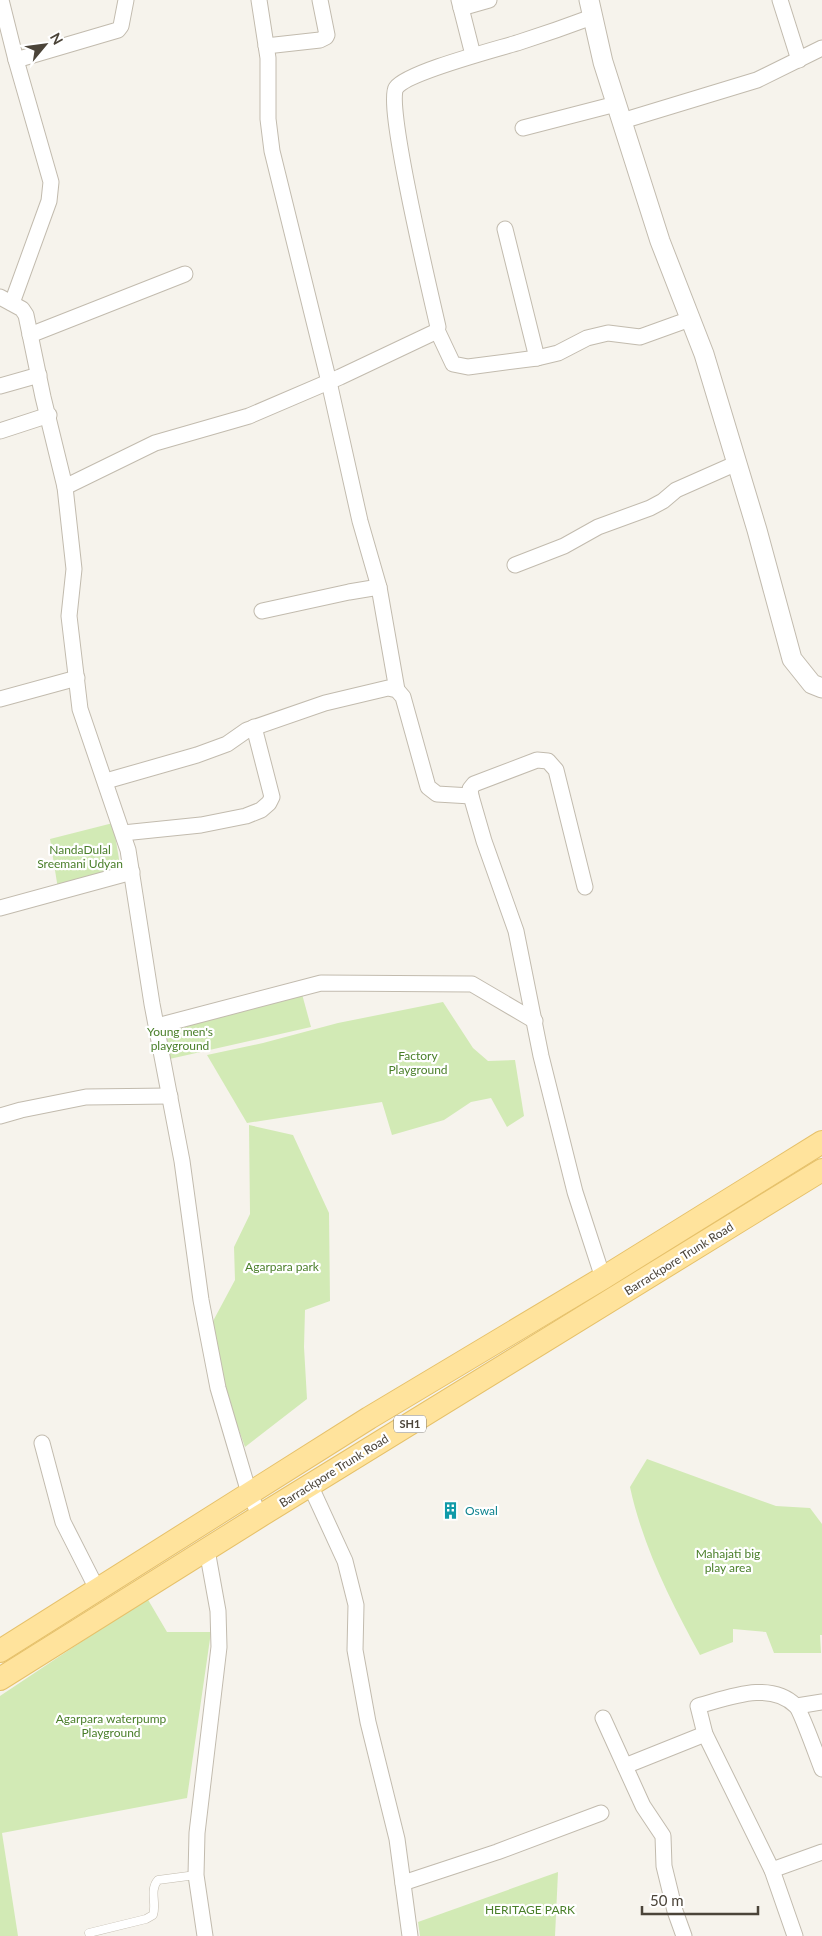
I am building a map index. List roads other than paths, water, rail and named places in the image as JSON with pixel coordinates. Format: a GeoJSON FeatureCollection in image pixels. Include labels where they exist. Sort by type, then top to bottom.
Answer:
{"type":"FeatureCollection","features":[{"type":"Feature","properties":{"kind":"main road","name":"Barrackpore Trunk Road"},"geometry":{"type":"LineString","coordinates":[[0,1651],[369,1418],[603,1278],[822,1142]]}},
{"type":"Feature","properties":{"kind":"main road","name":"Barrackpore Trunk Road"},"geometry":{"type":"LineString","coordinates":[[0,1679],[310,1485],[822,1170]]}},
{"type":"Feature","properties":{"kind":"street"},"geometry":{"type":"LineString","coordinates":[[16,60],[118,30],[121,26],[126,0]]}},
{"type":"Feature","properties":{"kind":"street"},"geometry":{"type":"LineString","coordinates":[[259,0],[269,70],[268,119],[272,151],[329,382],[360,521],[379,587],[398,690],[403,698],[428,786],[437,794],[471,796]]}},
{"type":"Feature","properties":{"kind":"street"},"geometry":{"type":"LineString","coordinates":[[266,46],[320,40],[326,37],[320,0]]}},
{"type":"Feature","properties":{"kind":"street"},"geometry":{"type":"LineString","coordinates":[[473,55],[460,4],[489,0]]}},
{"type":"Feature","properties":{"kind":"street"},"geometry":{"type":"LineString","coordinates":[[780,0],[799,60]]}},
{"type":"Feature","properties":{"kind":"street"},"geometry":{"type":"LineString","coordinates":[[1,2],[51,182],[49,201],[6,300],[26,315],[43,397],[65,487],[74,569],[69,616],[80,709],[128,850],[157,1026],[182,1161],[201,1300],[218,1388],[249,1494],[260,1516]]}},
{"type":"Feature","properties":{"kind":"street"},"geometry":{"type":"LineString","coordinates":[[690,319],[640,337],[608,333],[588,338],[558,353],[537,358],[468,367],[453,364],[437,330],[438,327],[402,156],[394,93],[396,88],[406,80],[473,55],[520,42],[591,9],[603,62],[660,241],[704,354],[792,659],[812,684],[822,688]]}},
{"type":"Feature","properties":{"kind":"street"},"geometry":{"type":"LineString","coordinates":[[523,128],[619,113],[757,80],[822,48]]}},
{"type":"Feature","properties":{"kind":"street"},"geometry":{"type":"LineString","coordinates":[[505,229],[537,358]]}},
{"type":"Feature","properties":{"kind":"street"},"geometry":{"type":"LineString","coordinates":[[30,335],[185,274]]}},
{"type":"Feature","properties":{"kind":"street"},"geometry":{"type":"LineString","coordinates":[[65,487],[155,443],[248,416],[329,382],[427,337],[437,330]]}},
{"type":"Feature","properties":{"kind":"street"},"geometry":{"type":"LineString","coordinates":[[0,386],[39,375]]}},
{"type":"Feature","properties":{"kind":"street"},"geometry":{"type":"LineString","coordinates":[[0,431],[48,415]]}},
{"type":"Feature","properties":{"kind":"street"},"geometry":{"type":"LineString","coordinates":[[516,565],[564,546],[598,527],[650,508],[663,501],[676,490],[737,463]]}},
{"type":"Feature","properties":{"kind":"street"},"geometry":{"type":"LineString","coordinates":[[262,611],[379,587]]}},
{"type":"Feature","properties":{"kind":"street"},"geometry":{"type":"LineString","coordinates":[[0,699],[76,678]]}},
{"type":"Feature","properties":{"kind":"street"},"geometry":{"type":"LineString","coordinates":[[106,781],[197,755],[227,744],[246,730],[325,703],[388,688],[398,690]]}},
{"type":"Feature","properties":{"kind":"street"},"geometry":{"type":"LineString","coordinates":[[123,833],[200,825],[246,816],[261,810],[269,803],[272,797],[254,727]]}},
{"type":"Feature","properties":{"kind":"street"},"geometry":{"type":"LineString","coordinates":[[585,887],[556,770],[548,761],[536,760],[474,784],[470,789],[471,796],[484,840],[516,931],[541,1056],[575,1192],[603,1278]]}},
{"type":"Feature","properties":{"kind":"street"},"geometry":{"type":"LineString","coordinates":[[0,908],[132,872]]}},
{"type":"Feature","properties":{"kind":"street"},"geometry":{"type":"LineString","coordinates":[[157,1026],[320,983],[472,984],[535,1021]]}},
{"type":"Feature","properties":{"kind":"street"},"geometry":{"type":"LineString","coordinates":[[0,1116],[86,1097],[170,1096]]}},
{"type":"Feature","properties":{"kind":"street"},"geometry":{"type":"LineString","coordinates":[[42,1444],[63,1522],[97,1590]]}},
{"type":"Feature","properties":{"kind":"street"},"geometry":{"type":"LineString","coordinates":[[310,1485],[346,1561],[356,1605],[355,1650],[368,1722],[397,1839],[410,1936]]}},
{"type":"Feature","properties":{"kind":"street"},"geometry":{"type":"LineString","coordinates":[[204,1936],[196,1876],[197,1833],[219,1647],[218,1611],[207,1550]]}},
{"type":"Feature","properties":{"kind":"street"},"geometry":{"type":"LineString","coordinates":[[795,1936],[772,1870],[705,1734],[698,1706],[741,1694],[774,1692],[797,1706],[822,1769]]}},
{"type":"Feature","properties":{"kind":"street"},"geometry":{"type":"LineString","coordinates":[[797,1706],[822,1702]]}},
{"type":"Feature","properties":{"kind":"street"},"geometry":{"type":"LineString","coordinates":[[603,1718],[644,1806],[662,1836],[664,1866],[675,1912],[684,1936]]}},
{"type":"Feature","properties":{"kind":"street"},"geometry":{"type":"LineString","coordinates":[[625,1766],[705,1734]]}},
{"type":"Feature","properties":{"kind":"street"},"geometry":{"type":"LineString","coordinates":[[403,1883],[496,1852],[601,1813]]}},
{"type":"Feature","properties":{"kind":"street"},"geometry":{"type":"LineString","coordinates":[[772,1870],[822,1852]]}},
{"type":"Feature","properties":{"kind":"lane"},"geometry":{"type":"LineString","coordinates":[[89,1933],[146,1919],[153,1915],[155,1910],[153,1890],[158,1880],[196,1876]]}},
{"type":"Feature","properties":{"kind":"place","name":"Oswal"},"geometry":{"type":"Point","coordinates":[451,1511]}},
{"type":"Feature","properties":{"kind":"park label","name":"NandaDulal Sreemani Udyan"},"geometry":{"type":"Point","coordinates":[80,857]}},
{"type":"Feature","properties":{"kind":"park label","name":"Young men's playground"},"geometry":{"type":"Point","coordinates":[180,1039]}},
{"type":"Feature","properties":{"kind":"park label","name":"Factory Playground"},"geometry":{"type":"Point","coordinates":[418,1063]}},
{"type":"Feature","properties":{"kind":"park label","name":"Agarpara park"},"geometry":{"type":"Point","coordinates":[282,1267]}},
{"type":"Feature","properties":{"kind":"park label","name":"Mahajati big play area"},"geometry":{"type":"Point","coordinates":[728,1561]}},
{"type":"Feature","properties":{"kind":"park label","name":"Agarpara waterpump Playground"},"geometry":{"type":"Point","coordinates":[111,1726]}},
{"type":"Feature","properties":{"kind":"park label","name":"HERITAGE PARK"},"geometry":{"type":"Point","coordinates":[530,1910]}}]}
